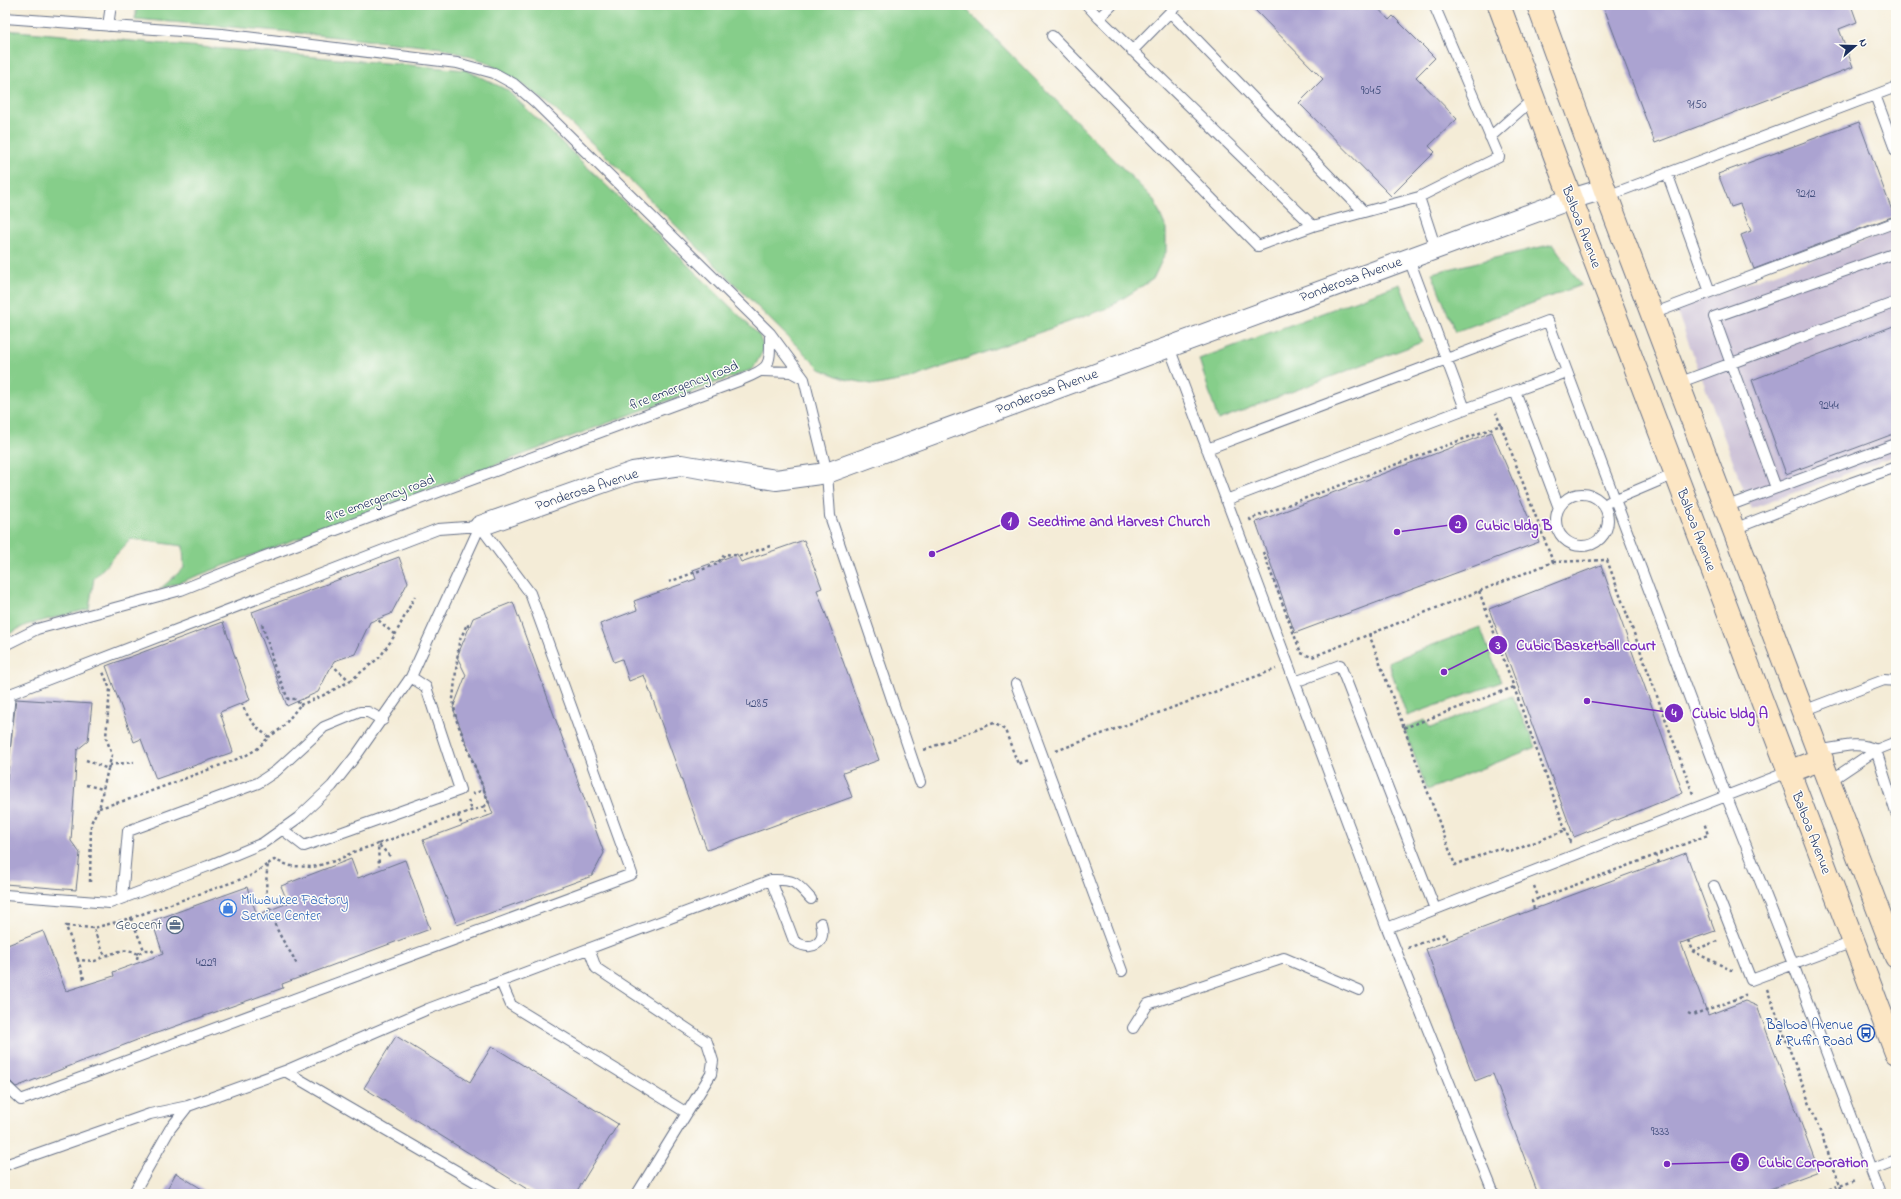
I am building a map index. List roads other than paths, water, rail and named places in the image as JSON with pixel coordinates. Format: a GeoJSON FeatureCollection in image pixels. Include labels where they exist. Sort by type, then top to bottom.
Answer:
{"type":"FeatureCollection","features":[{"type":"Feature","properties":{"kind":"main road","name":"Balboa Avenue"},"geometry":{"type":"LineString","coordinates":[[1499,5],[1675,474],[1896,1053]]}},
{"type":"Feature","properties":{"kind":"main road"},"geometry":{"type":"LineString","coordinates":[[1538,5],[1606,192],[1896,957]]}},
{"type":"Feature","properties":{"kind":"main road"},"geometry":{"type":"LineString","coordinates":[[1788,772],[1820,755]]}},
{"type":"Feature","properties":{"kind":"street","name":"Ponderosa Avenue"},"geometry":{"type":"LineString","coordinates":[[480,526],[633,472],[681,465],[776,480],[827,473],[1571,199],[1606,192]]}},
{"type":"Feature","properties":{"kind":"lane"},"geometry":{"type":"LineString","coordinates":[[108,26],[111,5]]}},
{"type":"Feature","properties":{"kind":"lane"},"geometry":{"type":"LineString","coordinates":[[1087,5],[1132,51],[1313,226]]}},
{"type":"Feature","properties":{"kind":"lane"},"geometry":{"type":"LineString","coordinates":[[1099,18],[1112,5]]}},
{"type":"Feature","properties":{"kind":"lane"},"geometry":{"type":"LineString","coordinates":[[1052,36],[1258,246],[1313,226],[1419,197],[1499,157],[1434,5]]}},
{"type":"Feature","properties":{"kind":"lane"},"geometry":{"type":"LineString","coordinates":[[1132,51],[1174,9],[1364,212]]}},
{"type":"Feature","properties":{"kind":"lane"},"geometry":{"type":"LineString","coordinates":[[5,18],[230,35],[457,63],[494,73],[514,84],[535,102],[770,333],[804,379],[827,473],[830,516],[920,782]]}},
{"type":"Feature","properties":{"kind":"lane"},"geometry":{"type":"LineString","coordinates":[[1606,192],[1667,173],[1896,87]]}},
{"type":"Feature","properties":{"kind":"lane"},"geometry":{"type":"LineString","coordinates":[[1875,95],[1896,152]]}},
{"type":"Feature","properties":{"kind":"lane"},"geometry":{"type":"LineString","coordinates":[[1490,137],[1533,99]]}},
{"type":"Feature","properties":{"kind":"lane"},"geometry":{"type":"LineString","coordinates":[[1667,173],[1710,292]]}},
{"type":"Feature","properties":{"kind":"lane"},"geometry":{"type":"LineString","coordinates":[[1419,197],[1436,249]]}},
{"type":"Feature","properties":{"kind":"lane"},"geometry":{"type":"LineString","coordinates":[[1652,314],[1896,222]]}},
{"type":"Feature","properties":{"kind":"lane"},"geometry":{"type":"LineString","coordinates":[[1776,488],[1714,317],[1896,253]]}},
{"type":"Feature","properties":{"kind":"lane"},"geometry":{"type":"LineString","coordinates":[[1409,259],[1464,409]]}},
{"type":"Feature","properties":{"kind":"lane"},"geometry":{"type":"LineString","coordinates":[[1678,383],[1896,302]]}},
{"type":"Feature","properties":{"kind":"lane"},"geometry":{"type":"LineString","coordinates":[[1208,449],[1548,321],[1726,795],[1793,964],[1880,1194]]}},
{"type":"Feature","properties":{"kind":"lane"},"geometry":{"type":"LineString","coordinates":[[763,371],[770,358],[770,333]]}},
{"type":"Feature","properties":{"kind":"lane"},"geometry":{"type":"LineString","coordinates":[[1169,347],[1387,928],[1494,1194]]}},
{"type":"Feature","properties":{"kind":"lane","name":"fire emergency road"},"geometry":{"type":"LineString","coordinates":[[5,645],[37,629],[181,590],[263,557],[670,407],[763,371],[791,372],[804,379]]}},
{"type":"Feature","properties":{"kind":"lane"},"geometry":{"type":"LineString","coordinates":[[1226,500],[1464,409],[1568,372]]}},
{"type":"Feature","properties":{"kind":"lane"},"geometry":{"type":"LineString","coordinates":[[1515,391],[1559,508]]}},
{"type":"Feature","properties":{"kind":"lane"},"geometry":{"type":"LineString","coordinates":[[1725,507],[1896,444]]}},
{"type":"Feature","properties":{"kind":"lane"},"geometry":{"type":"LineString","coordinates":[[1734,529],[1896,467]]}},
{"type":"Feature","properties":{"kind":"lane"},"geometry":{"type":"LineString","coordinates":[[1604,506],[1615,498],[1675,474]]}},
{"type":"Feature","properties":{"kind":"lane"},"geometry":{"type":"LineString","coordinates":[[1581,494],[1594,496],[1604,506],[1608,518],[1608,526],[1604,534],[1592,544],[1575,546],[1562,537],[1557,529],[1556,520],[1559,508],[1568,497],[1581,494]]}},
{"type":"Feature","properties":{"kind":"lane"},"geometry":{"type":"LineString","coordinates":[[5,894],[110,903],[208,866],[263,843],[298,818],[332,786],[383,720],[412,677],[480,526]]}},
{"type":"Feature","properties":{"kind":"lane"},"geometry":{"type":"LineString","coordinates":[[5,745],[10,694],[438,529],[480,526]]}},
{"type":"Feature","properties":{"kind":"lane"},"geometry":{"type":"LineString","coordinates":[[5,1085],[21,1100],[632,874],[530,593],[480,526]]}},
{"type":"Feature","properties":{"kind":"lane"},"geometry":{"type":"LineString","coordinates":[[1295,682],[1340,665],[1435,909]]}},
{"type":"Feature","properties":{"kind":"lane"},"geometry":{"type":"LineString","coordinates":[[282,829],[304,846],[460,790],[426,687],[412,677]]}},
{"type":"Feature","properties":{"kind":"lane"},"geometry":{"type":"LineString","coordinates":[[1803,712],[1884,680],[1896,681]]}},
{"type":"Feature","properties":{"kind":"lane"},"geometry":{"type":"LineString","coordinates":[[1016,684],[1122,971]]}},
{"type":"Feature","properties":{"kind":"lane"},"geometry":{"type":"LineString","coordinates":[[122,898],[128,831],[258,783],[276,771],[324,727],[330,724],[360,712],[368,712],[383,720]]}},
{"type":"Feature","properties":{"kind":"lane"},"geometry":{"type":"LineString","coordinates":[[1830,781],[1876,750],[1896,742]]}},
{"type":"Feature","properties":{"kind":"lane"},"geometry":{"type":"LineString","coordinates":[[1820,755],[1856,745],[1867,745],[1876,750],[1896,813]]}},
{"type":"Feature","properties":{"kind":"lane"},"geometry":{"type":"LineString","coordinates":[[1387,928],[1788,772]]}},
{"type":"Feature","properties":{"kind":"lane"},"geometry":{"type":"LineString","coordinates":[[771,880],[794,941],[801,946],[818,944],[822,938],[823,931],[821,923]]}},
{"type":"Feature","properties":{"kind":"lane"},"geometry":{"type":"LineString","coordinates":[[5,1165],[150,1114],[188,1106],[284,1071],[428,1009],[771,880],[788,880],[800,886],[811,899]]}},
{"type":"Feature","properties":{"kind":"lane"},"geometry":{"type":"LineString","coordinates":[[1714,886],[1751,980],[1853,942]]}},
{"type":"Feature","properties":{"kind":"lane"},"geometry":{"type":"LineString","coordinates":[[589,949],[596,968],[707,1042],[713,1061],[711,1074],[637,1194]]}},
{"type":"Feature","properties":{"kind":"lane"},"geometry":{"type":"LineString","coordinates":[[1133,1028],[1148,1004],[1284,958],[1359,990]]}},
{"type":"Feature","properties":{"kind":"lane"},"geometry":{"type":"LineString","coordinates":[[501,982],[510,1005],[687,1113]]}},
{"type":"Feature","properties":{"kind":"lane"},"geometry":{"type":"LineString","coordinates":[[284,1071],[485,1191],[496,1194]]}},
{"type":"Feature","properties":{"kind":"lane"},"geometry":{"type":"LineString","coordinates":[[133,1194],[170,1129],[188,1106]]}},
{"type":"Feature","properties":{"kind":"lane"},"geometry":{"type":"LineString","coordinates":[[1871,1170],[1896,1160]]}},
{"type":"Feature","properties":{"kind":"place","name":"Cubic bldg B"},"geometry":{"type":"Point","coordinates":[1397,532]}},
{"type":"Feature","properties":{"kind":"place","name":"Seedtime and Harvest Church"},"geometry":{"type":"Point","coordinates":[932,554]}},
{"type":"Feature","properties":{"kind":"place","name":"Cubic Basketball court"},"geometry":{"type":"Point","coordinates":[1444,672]}},
{"type":"Feature","properties":{"kind":"place","name":"Cubic bldg A"},"geometry":{"type":"Point","coordinates":[1587,701]}},
{"type":"Feature","properties":{"kind":"place","name":"Milwaukee Factory Service Center"},"geometry":{"type":"Point","coordinates":[228,908]}},
{"type":"Feature","properties":{"kind":"place","name":"Geocent"},"geometry":{"type":"Point","coordinates":[175,925]}},
{"type":"Feature","properties":{"kind":"place","name":"Balboa Avenue & Ruffin Road"},"geometry":{"type":"Point","coordinates":[1866,1033]}},
{"type":"Feature","properties":{"kind":"place","name":"Cubic Corporation"},"geometry":{"type":"Point","coordinates":[1667,1164]}}]}
